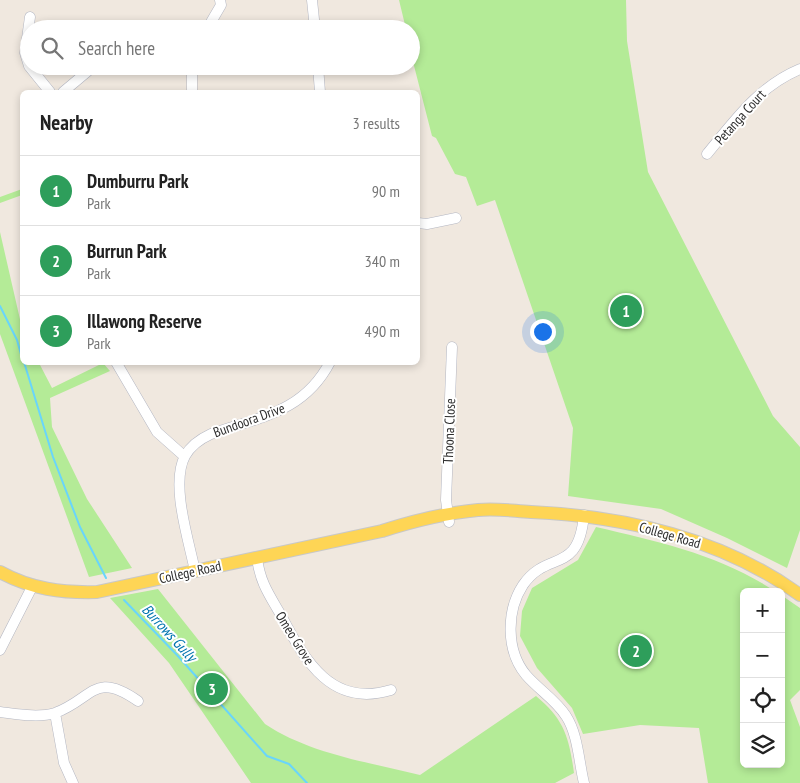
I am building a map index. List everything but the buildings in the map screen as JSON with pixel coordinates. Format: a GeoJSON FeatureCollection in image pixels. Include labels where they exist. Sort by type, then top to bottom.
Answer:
{"type":"FeatureCollection","features":[{"type":"Feature","properties":{"kind":"main road","name":"College Road"},"geometry":{"type":"LineString","coordinates":[[0,572],[18,582],[50,591],[97,592],[382,532],[415,520],[448,518],[502,509],[584,515],[663,531],[700,543],[765,573],[800,595]]}},
{"type":"Feature","properties":{"kind":"street"},"geometry":{"type":"LineString","coordinates":[[212,20],[221,5],[220,0]]}},
{"type":"Feature","properties":{"kind":"street"},"geometry":{"type":"LineString","coordinates":[[312,0],[314,20]]}},
{"type":"Feature","properties":{"kind":"street","name":"Petanga Court"},"geometry":{"type":"LineString","coordinates":[[708,154],[756,96],[774,82],[800,69]]}},
{"type":"Feature","properties":{"kind":"street"},"geometry":{"type":"LineString","coordinates":[[36,75],[48,90]]}},
{"type":"Feature","properties":{"kind":"street"},"geometry":{"type":"LineString","coordinates":[[65,90],[83,75]]}},
{"type":"Feature","properties":{"kind":"street"},"geometry":{"type":"LineString","coordinates":[[192,75],[192,90]]}},
{"type":"Feature","properties":{"kind":"street"},"geometry":{"type":"LineString","coordinates":[[319,75],[320,90]]}},
{"type":"Feature","properties":{"kind":"street"},"geometry":{"type":"LineString","coordinates":[[420,223],[426,224],[456,218]]}},
{"type":"Feature","properties":{"kind":"street","name":"Thoona Close"},"geometry":{"type":"LineString","coordinates":[[448,518],[452,347]]}},
{"type":"Feature","properties":{"kind":"street"},"geometry":{"type":"LineString","coordinates":[[118,365],[157,432],[184,456],[179,478],[180,496],[195,571]]}},
{"type":"Feature","properties":{"kind":"street","name":"Bundoora Drive"},"geometry":{"type":"LineString","coordinates":[[184,456],[200,439],[282,409],[302,399],[322,378],[328,365]]}},
{"type":"Feature","properties":{"kind":"street"},"geometry":{"type":"LineString","coordinates":[[584,515],[582,535],[576,547],[568,556],[541,569],[525,582],[515,604],[510,623],[512,644],[522,670],[561,709],[570,724],[584,783]]}},
{"type":"Feature","properties":{"kind":"street","name":"Omeo Grove"},"geometry":{"type":"LineString","coordinates":[[257,558],[260,577],[303,656],[316,672],[331,684],[353,692],[373,694],[390,690]]}},
{"type":"Feature","properties":{"kind":"street"},"geometry":{"type":"LineString","coordinates":[[0,650],[33,585]]}},
{"type":"Feature","properties":{"kind":"street"},"geometry":{"type":"LineString","coordinates":[[0,712],[40,715],[55,712],[93,690],[108,686],[121,689],[138,701]]}},
{"type":"Feature","properties":{"kind":"street"},"geometry":{"type":"LineString","coordinates":[[55,712],[64,763],[73,783]]}},
{"type":"Feature","properties":{"kind":"green space"},"geometry":{"type":"Polygon","coordinates":[[[399,0],[626,0],[627,41],[648,172],[773,416],[800,447],[800,530],[787,568],[727,538],[661,509],[568,496],[573,428],[495,200],[477,206],[466,177],[455,174],[436,138],[432,136],[416,75],[420,75],[420,20],[404,20],[399,0]]]}},
{"type":"Feature","properties":{"kind":"green space"},"geometry":{"type":"Polygon","coordinates":[[[20,190],[20,196],[0,203],[0,197],[20,190]]]}},
{"type":"Feature","properties":{"kind":"green space"},"geometry":{"type":"Polygon","coordinates":[[[0,232],[20,319],[20,365],[40,365],[52,388],[99,365],[105,365],[110,371],[50,398],[52,427],[87,499],[132,568],[89,577],[0,334],[0,232]]]}},
{"type":"Feature","properties":{"kind":"green space"},"geometry":{"type":"Polygon","coordinates":[[[596,527],[667,544],[712,559],[734,568],[770,588],[740,588],[740,768],[785,768],[785,598],[800,608],[800,690],[790,700],[800,727],[800,783],[708,783],[699,728],[640,725],[583,734],[572,708],[537,668],[520,636],[522,611],[532,588],[578,560],[596,527]]]}},
{"type":"Feature","properties":{"kind":"green space"},"geometry":{"type":"Polygon","coordinates":[[[158,589],[265,724],[301,743],[340,756],[420,775],[536,696],[553,713],[564,730],[570,749],[574,773],[555,783],[251,783],[169,663],[110,598],[158,589]]]}},
{"type":"Feature","properties":{"kind":"waterway","name":"Burrows Gully"},"geometry":{"type":"LineString","coordinates":[[0,306],[17,340],[20,351]]}},
{"type":"Feature","properties":{"kind":"waterway","name":"Burrows Gully"},"geometry":{"type":"LineString","coordinates":[[25,365],[53,457],[80,527],[106,578]]}},
{"type":"Feature","properties":{"kind":"waterway","name":"Burrows Gully"},"geometry":{"type":"LineString","coordinates":[[124,600],[177,655],[267,756],[289,764],[307,783]]}},
{"type":"Feature","properties":{"kind":"place","name":"Dumburru Park"},"geometry":{"type":"Point","coordinates":[626,311]}},
{"type":"Feature","properties":{"kind":"place","name":"Burrun Park"},"geometry":{"type":"Point","coordinates":[636,651]}},
{"type":"Feature","properties":{"kind":"place","name":"Illawong Reserve"},"geometry":{"type":"Point","coordinates":[212,689]}}]}
